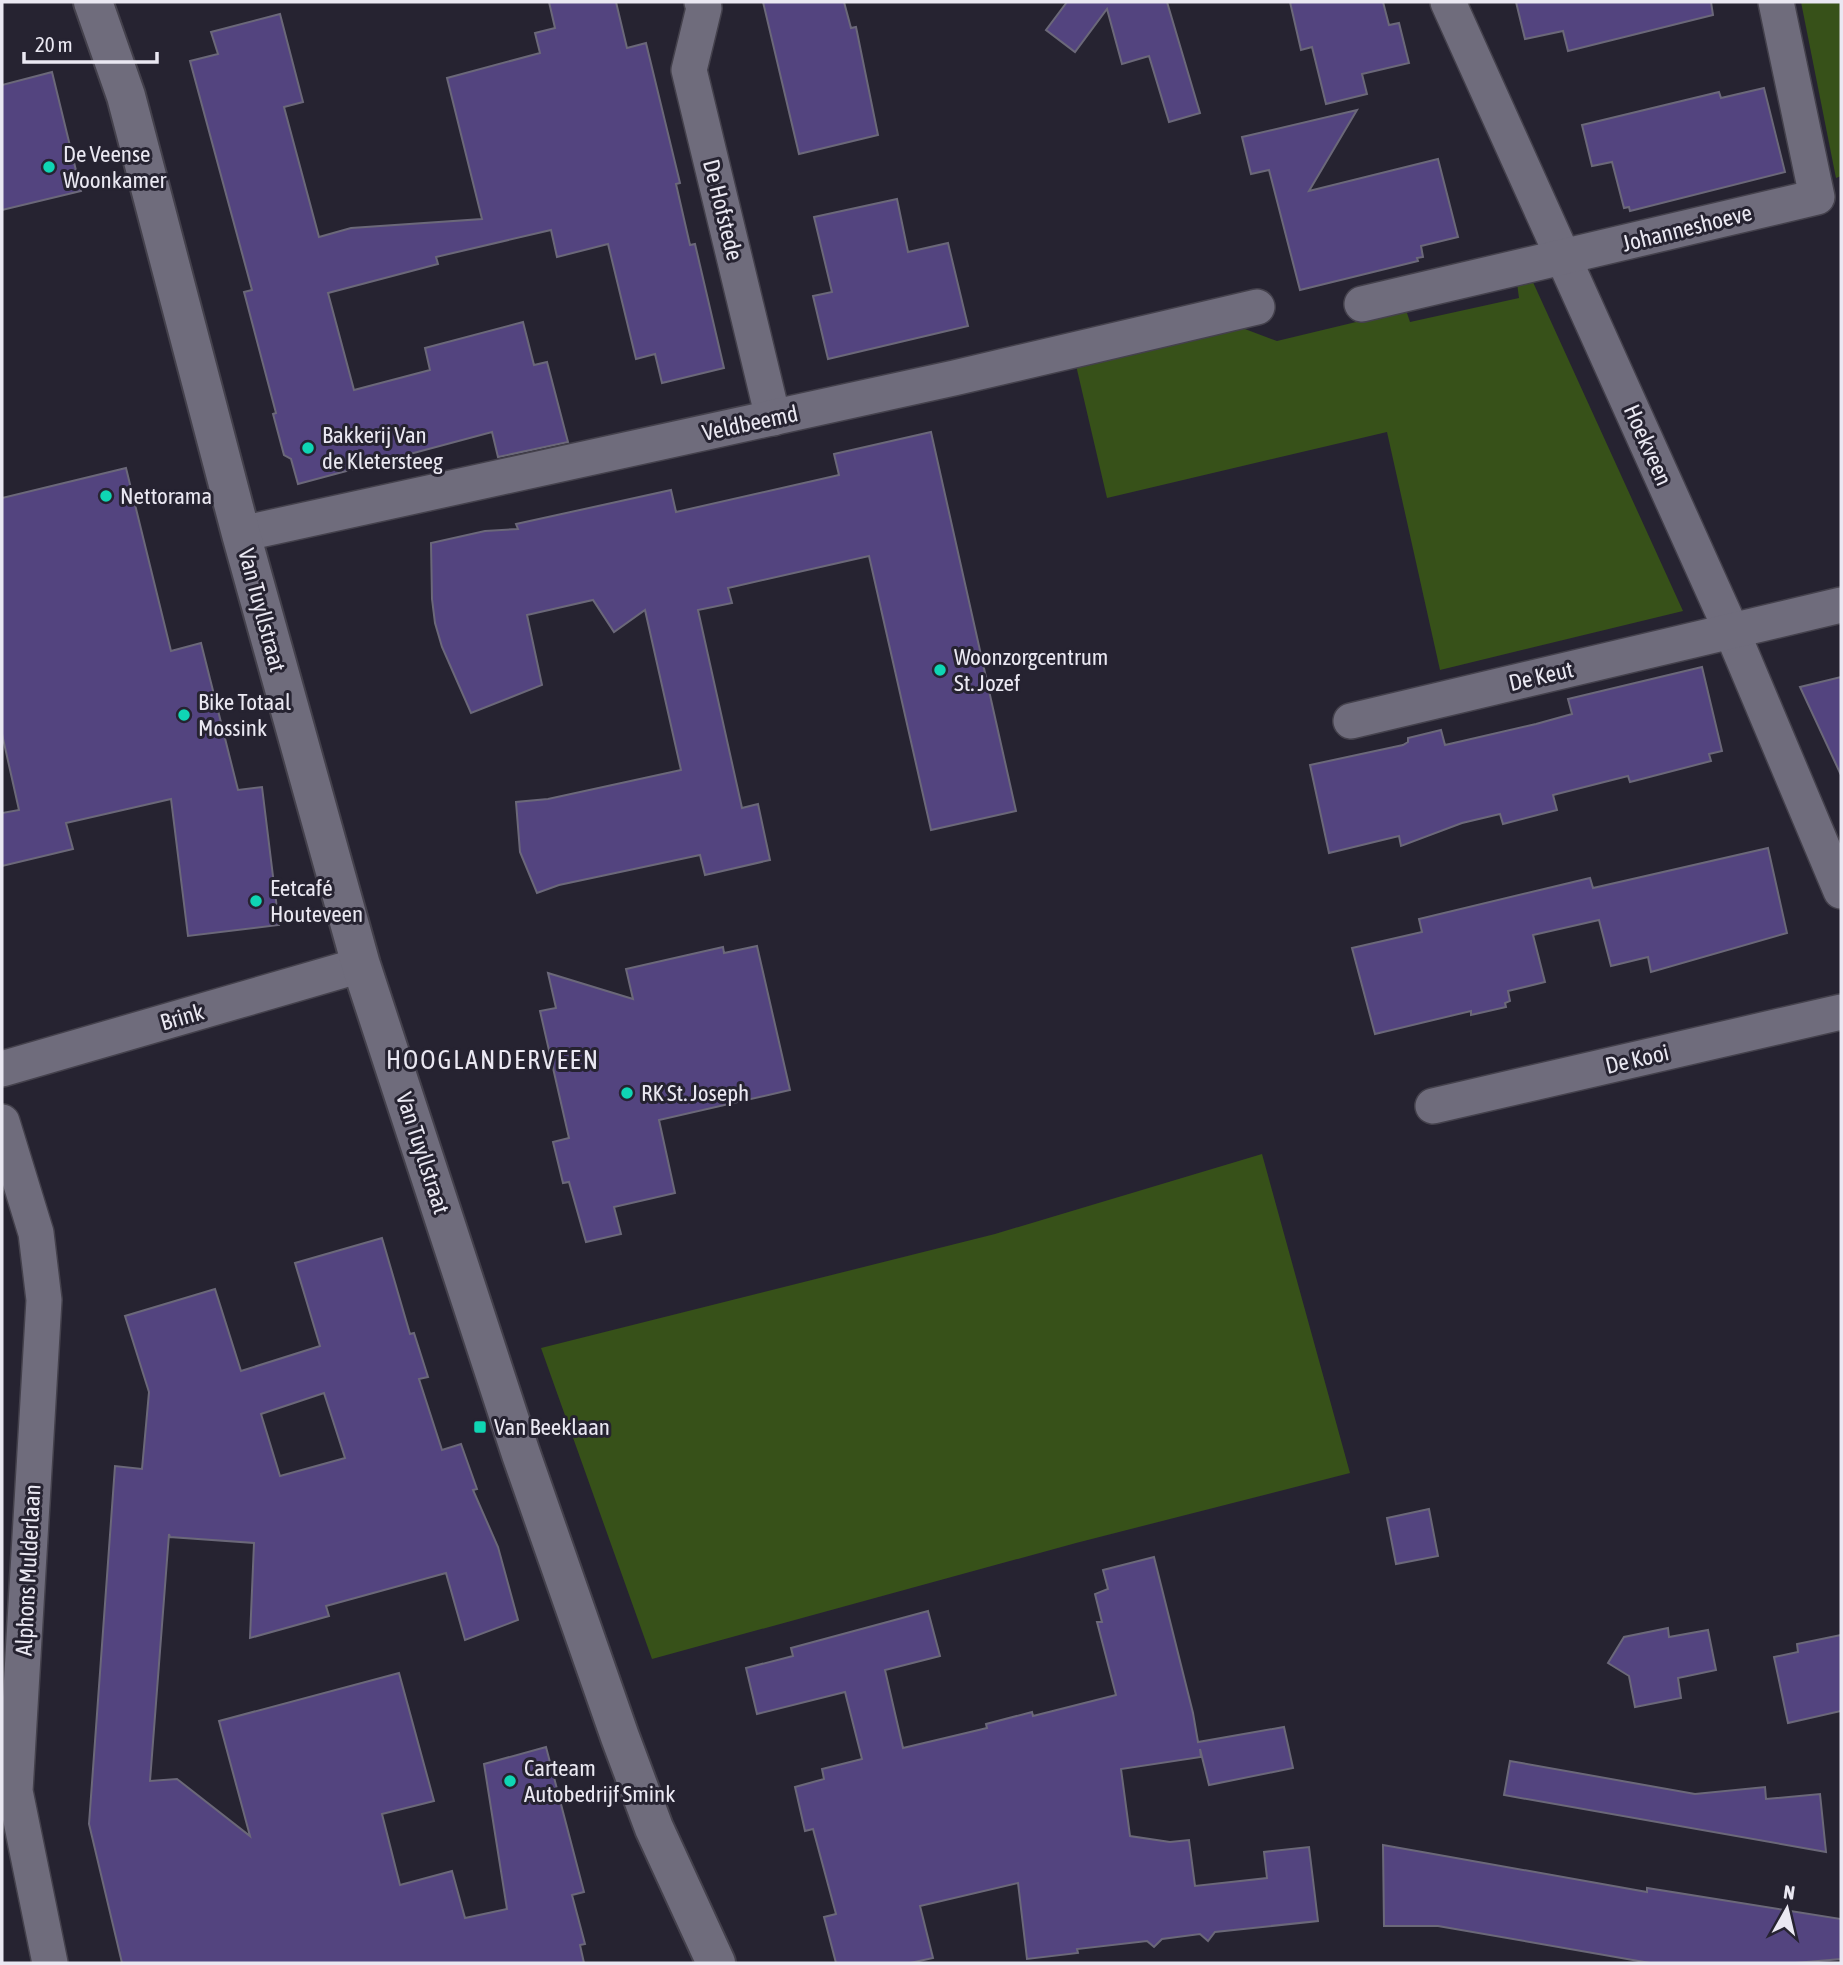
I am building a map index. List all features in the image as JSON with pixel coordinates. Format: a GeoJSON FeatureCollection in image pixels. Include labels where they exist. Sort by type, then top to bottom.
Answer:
{"type":"FeatureCollection","features":[{"type":"Feature","properties":{"kind":"street","name":"Van Tuyllstraat"},"geometry":{"type":"LineString","coordinates":[[93,2],[126,96],[241,534],[361,965],[521,1454],[616,1724],[654,1828],[716,1963]]}},
{"type":"Feature","properties":{"kind":"street","name":"De Hofstede"},"geometry":{"type":"LineString","coordinates":[[702,2],[704,8],[689,70],[773,418]]}},
{"type":"Feature","properties":{"kind":"street","name":"Hoekveen"},"geometry":{"type":"LineString","coordinates":[[1448,2],[1732,632],[1841,891]]}},
{"type":"Feature","properties":{"kind":"street","name":"Johanneshoeve"},"geometry":{"type":"LineString","coordinates":[[1362,304],[1817,197],[1776,2]]}},
{"type":"Feature","properties":{"kind":"street","name":"Veldbeemd"},"geometry":{"type":"LineString","coordinates":[[241,534],[773,418],[1257,307]]}},
{"type":"Feature","properties":{"kind":"street","name":"De Keut"},"geometry":{"type":"LineString","coordinates":[[1351,721],[1841,605]]}},
{"type":"Feature","properties":{"kind":"street","name":"Brink"},"geometry":{"type":"LineString","coordinates":[[2,1069],[361,965]]}},
{"type":"Feature","properties":{"kind":"street","name":"De Kooi"},"geometry":{"type":"LineString","coordinates":[[1433,1106],[1841,1012]]}},
{"type":"Feature","properties":{"kind":"street","name":"Alphons Mulderlaan"},"geometry":{"type":"LineString","coordinates":[[2,1122],[36,1233],[44,1300],[8,1791],[50,1963]]}},
{"type":"Feature","properties":{"kind":"green space"},"geometry":{"type":"Polygon","coordinates":[[[1801,2],[1841,2],[1841,176],[1836,178],[1801,2]]]}},
{"type":"Feature","properties":{"kind":"green space"},"geometry":{"type":"Polygon","coordinates":[[[1532,280],[1683,611],[1440,670],[1387,432],[1107,498],[1075,361],[1229,323],[1277,341],[1406,310],[1410,322],[1519,298],[1517,283],[1532,280]]]}},
{"type":"Feature","properties":{"kind":"green space"},"geometry":{"type":"Polygon","coordinates":[[[1262,1154],[1350,1473],[1076,1543],[652,1659],[541,1348],[995,1234],[1262,1154]]]}},
{"type":"Feature","properties":{"kind":"building"},"geometry":{"type":"Polygon","coordinates":[[[549,2],[616,2],[627,48],[646,43],[680,183],[676,184],[690,245],[695,244],[724,368],[662,383],[655,354],[636,359],[608,244],[557,257],[551,230],[436,257],[438,264],[328,293],[354,390],[430,370],[425,348],[523,322],[534,365],[547,362],[568,442],[498,457],[492,432],[298,484],[291,459],[284,455],[273,414],[276,413],[244,292],[252,290],[190,61],[218,54],[211,32],[280,14],[303,102],[284,107],[319,237],[351,228],[482,219],[447,78],[540,53],[535,33],[555,28],[549,2]]]}},
{"type":"Feature","properties":{"kind":"building"},"geometry":{"type":"Polygon","coordinates":[[[763,2],[844,2],[851,28],[856,27],[878,135],[799,154],[763,2]]]}},
{"type":"Feature","properties":{"kind":"building"},"geometry":{"type":"Polygon","coordinates":[[[1067,2],[1167,2],[1200,113],[1169,122],[1149,56],[1122,64],[1107,9],[1075,52],[1046,30],[1067,2]]]}},
{"type":"Feature","properties":{"kind":"building"},"geometry":{"type":"Polygon","coordinates":[[[1290,2],[1383,2],[1389,25],[1399,23],[1409,63],[1362,74],[1367,94],[1326,104],[1312,47],[1301,50],[1290,2]]]}},
{"type":"Feature","properties":{"kind":"building"},"geometry":{"type":"Polygon","coordinates":[[[1516,2],[1711,2],[1713,15],[1568,51],[1563,31],[1525,39],[1516,2]]]}},
{"type":"Feature","properties":{"kind":"building"},"geometry":{"type":"Polygon","coordinates":[[[52,72],[81,191],[2,210],[2,85],[52,72]]]}},
{"type":"Feature","properties":{"kind":"building"},"geometry":{"type":"Polygon","coordinates":[[[1764,88],[1785,172],[1630,211],[1629,207],[1624,208],[1612,162],[1592,166],[1582,125],[1719,92],[1721,98],[1764,88]]]}},
{"type":"Feature","properties":{"kind":"building"},"geometry":{"type":"Polygon","coordinates":[[[1357,110],[1309,191],[1438,159],[1458,237],[1421,246],[1423,257],[1417,258],[1418,261],[1300,290],[1269,170],[1251,174],[1242,137],[1357,110]]]}},
{"type":"Feature","properties":{"kind":"building"},"geometry":{"type":"Polygon","coordinates":[[[897,199],[908,252],[948,243],[968,326],[828,359],[813,296],[832,292],[814,217],[897,199]]]}},
{"type":"Feature","properties":{"kind":"building","name":"Woonzorgcentrum St. Jozef"},"geometry":{"type":"Polygon","coordinates":[[[931,432],[1016,811],[931,830],[869,556],[728,588],[732,603],[698,610],[742,808],[758,804],[770,860],[705,875],[700,855],[559,885],[537,893],[520,852],[516,802],[548,799],[681,770],[645,610],[614,632],[593,600],[527,615],[542,685],[471,713],[442,647],[435,623],[431,543],[485,531],[518,529],[516,524],[671,490],[676,512],[839,475],[834,454],[931,432]]]}},
{"type":"Feature","properties":{"kind":"building"},"geometry":{"type":"Polygon","coordinates":[[[126,468],[171,651],[201,643],[238,790],[262,787],[279,925],[188,936],[171,799],[66,823],[73,849],[2,866],[2,813],[19,810],[2,734],[2,498],[126,468]]]}},
{"type":"Feature","properties":{"kind":"building"},"geometry":{"type":"Polygon","coordinates":[[[1702,667],[1722,751],[1709,754],[1711,761],[1630,782],[1628,776],[1553,795],[1557,810],[1503,824],[1500,814],[1462,823],[1401,846],[1399,836],[1329,853],[1310,765],[1403,745],[1408,742],[1408,738],[1441,730],[1445,745],[1536,724],[1572,714],[1568,699],[1702,667]]]}},
{"type":"Feature","properties":{"kind":"building"},"geometry":{"type":"Polygon","coordinates":[[[1841,677],[1841,775],[1800,687],[1841,677]]]}},
{"type":"Feature","properties":{"kind":"building"},"geometry":{"type":"Polygon","coordinates":[[[1768,848],[1787,933],[1651,972],[1648,957],[1611,966],[1599,920],[1533,935],[1545,982],[1508,991],[1510,1001],[1505,1003],[1506,1007],[1471,1015],[1471,1011],[1375,1034],[1352,948],[1422,932],[1419,919],[1590,878],[1593,888],[1768,848]]]}},
{"type":"Feature","properties":{"kind":"building","name":"RK St. Joseph"},"geometry":{"type":"Polygon","coordinates":[[[757,946],[790,1090],[659,1120],[675,1193],[614,1207],[621,1234],[586,1242],[569,1182],[563,1183],[553,1142],[569,1138],[540,1011],[556,1008],[548,973],[633,999],[626,969],[723,947],[724,953],[757,946]]]}},
{"type":"Feature","properties":{"kind":"building"},"geometry":{"type":"Polygon","coordinates":[[[382,1238],[410,1334],[414,1333],[428,1377],[419,1379],[442,1450],[461,1444],[477,1489],[473,1490],[498,1547],[518,1620],[465,1640],[446,1573],[326,1606],[329,1616],[250,1638],[254,1543],[170,1537],[169,1534],[150,1781],[177,1779],[250,1836],[219,1721],[399,1673],[434,1801],[382,1814],[400,1885],[452,1871],[465,1918],[507,1909],[484,1764],[546,1747],[584,1892],[572,1895],[585,1944],[580,1945],[584,1963],[122,1963],[89,1824],[115,1466],[142,1469],[149,1392],[125,1316],[215,1289],[241,1371],[320,1346],[295,1263],[382,1238]],[[324,1393],[261,1414],[280,1476],[345,1458],[324,1393]]]}},
{"type":"Feature","properties":{"kind":"building"},"geometry":{"type":"Polygon","coordinates":[[[1429,1509],[1438,1556],[1396,1564],[1387,1518],[1429,1509]]]}},
{"type":"Feature","properties":{"kind":"building"},"geometry":{"type":"Polygon","coordinates":[[[1154,1557],[1198,1742],[1284,1727],[1293,1768],[1209,1785],[1200,1749],[1201,1757],[1121,1769],[1130,1836],[1170,1842],[1189,1840],[1195,1886],[1267,1878],[1264,1852],[1309,1847],[1318,1921],[1215,1932],[1208,1941],[1200,1934],[1162,1939],[1154,1947],[1147,1941],[1077,1949],[1078,1953],[1027,1959],[1018,1883],[920,1906],[933,1958],[910,1963],[836,1963],[824,1917],[836,1914],[813,1829],[805,1831],[795,1787],[824,1779],[822,1769],[862,1759],[845,1692],[757,1714],[746,1668],[793,1656],[791,1648],[928,1611],[940,1656],[885,1670],[903,1748],[987,1728],[986,1724],[1032,1712],[1033,1716],[1116,1695],[1097,1622],[1102,1622],[1095,1594],[1108,1589],[1103,1570],[1154,1557]]]}},
{"type":"Feature","properties":{"kind":"building"},"geometry":{"type":"Polygon","coordinates":[[[1668,1628],[1669,1637],[1708,1630],[1716,1670],[1678,1678],[1681,1698],[1635,1707],[1629,1676],[1608,1663],[1624,1637],[1668,1628]]]}},
{"type":"Feature","properties":{"kind":"building"},"geometry":{"type":"Polygon","coordinates":[[[1841,1635],[1841,1711],[1788,1723],[1774,1657],[1798,1652],[1797,1644],[1841,1635]]]}},
{"type":"Feature","properties":{"kind":"building"},"geometry":{"type":"Polygon","coordinates":[[[1510,1761],[1695,1794],[1765,1787],[1766,1799],[1820,1794],[1826,1852],[1504,1795],[1510,1761]]]}},
{"type":"Feature","properties":{"kind":"building"},"geometry":{"type":"Polygon","coordinates":[[[1383,1845],[1647,1892],[1647,1888],[1841,1919],[1841,1959],[1795,1963],[1650,1963],[1438,1926],[1384,1926],[1383,1845]]]}},
{"type":"Feature","properties":{"kind":"place","name":"De Veense Woonkamer"},"geometry":{"type":"Point","coordinates":[49,167]}},
{"type":"Feature","properties":{"kind":"place","name":"Bakkerij Van de Kletersteeg"},"geometry":{"type":"Point","coordinates":[308,448]}},
{"type":"Feature","properties":{"kind":"place","name":"Nettorama"},"geometry":{"type":"Point","coordinates":[106,496]}},
{"type":"Feature","properties":{"kind":"place","name":"Woonzorgcentrum St. Jozef"},"geometry":{"type":"Point","coordinates":[940,670]}},
{"type":"Feature","properties":{"kind":"place","name":"Bike Totaal Mossink"},"geometry":{"type":"Point","coordinates":[184,715]}},
{"type":"Feature","properties":{"kind":"place","name":"Eetcafé Houteveen"},"geometry":{"type":"Point","coordinates":[256,901]}},
{"type":"Feature","properties":{"kind":"place","name":"RK St. Joseph"},"geometry":{"type":"Point","coordinates":[627,1093]}},
{"type":"Feature","properties":{"kind":"place","name":"Van Beeklaan"},"geometry":{"type":"Point","coordinates":[480,1427]}},
{"type":"Feature","properties":{"kind":"place","name":"Carteam Autobedrijf Smink"},"geometry":{"type":"Point","coordinates":[510,1781]}},
{"type":"Feature","properties":{"kind":"district","name":"HOOGLANDERVEEN"},"geometry":{"type":"Point","coordinates":[493,1060]}}]}
